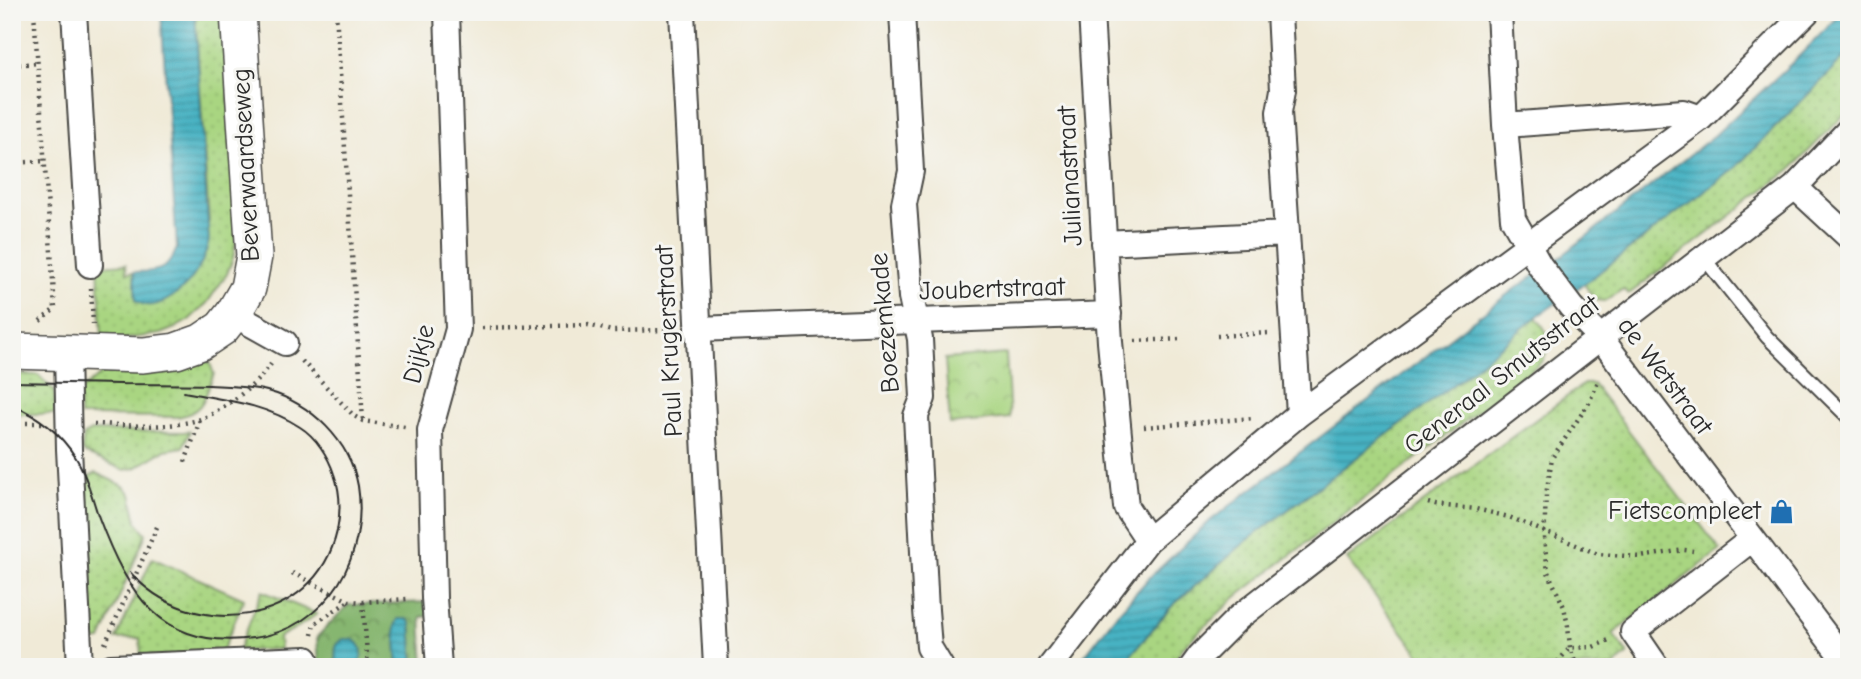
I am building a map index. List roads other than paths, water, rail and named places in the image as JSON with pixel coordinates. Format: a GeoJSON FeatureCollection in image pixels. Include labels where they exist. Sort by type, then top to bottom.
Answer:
{"type":"FeatureCollection","features":[{"type":"Feature","properties":{"kind":"street"},"geometry":{"type":"LineString","coordinates":[[74,12],[90,265]]}},
{"type":"Feature","properties":{"kind":"street","name":"Beverwaardseweg"},"geometry":{"type":"LineString","coordinates":[[12,351],[143,355],[176,351],[201,342],[222,328],[233,314],[248,288],[254,256],[238,12]]}},
{"type":"Feature","properties":{"kind":"street","name":"Dijkje"},"geometry":{"type":"LineString","coordinates":[[439,667],[433,597],[430,430],[458,329],[447,12]]}},
{"type":"Feature","properties":{"kind":"street","name":"Paul Krugerstraat"},"geometry":{"type":"LineString","coordinates":[[682,12],[716,667]]}},
{"type":"Feature","properties":{"kind":"street","name":"Boezemkade"},"geometry":{"type":"LineString","coordinates":[[902,12],[911,171],[904,204],[911,297],[920,339],[923,398],[916,416],[926,610],[929,647],[941,667]]}},
{"type":"Feature","properties":{"kind":"street","name":"Julianastraat"},"geometry":{"type":"LineString","coordinates":[[1091,12],[1110,342],[1126,507],[1148,540]]}},
{"type":"Feature","properties":{"kind":"street"},"geometry":{"type":"LineString","coordinates":[[1279,12],[1283,90],[1279,112],[1299,414]]}},
{"type":"Feature","properties":{"kind":"street","name":"de Wetstraat"},"geometry":{"type":"LineString","coordinates":[[1499,12],[1504,125],[1513,219],[1534,256],[1571,307],[1605,345],[1849,666]]}},
{"type":"Feature","properties":{"kind":"street"},"geometry":{"type":"LineString","coordinates":[[1050,667],[1148,540],[1299,414],[1534,256],[1701,118],[1807,12]]}},
{"type":"Feature","properties":{"kind":"street"},"geometry":{"type":"LineString","coordinates":[[1504,125],[1684,112],[1701,118]]}},
{"type":"Feature","properties":{"kind":"street","name":"Generaal Smutsstraat"},"geometry":{"type":"LineString","coordinates":[[1192,667],[1238,618],[1401,492],[1605,345],[1703,257],[1795,187],[1849,130]]}},
{"type":"Feature","properties":{"kind":"street"},"geometry":{"type":"LineString","coordinates":[[1795,187],[1849,237]]}},
{"type":"Feature","properties":{"kind":"street"},"geometry":{"type":"LineString","coordinates":[[1104,243],[1287,234]]}},
{"type":"Feature","properties":{"kind":"street"},"geometry":{"type":"LineString","coordinates":[[233,314],[285,343]]}},
{"type":"Feature","properties":{"kind":"street","name":"Joubertstraat"},"geometry":{"type":"LineString","coordinates":[[697,329],[1109,314]]}},
{"type":"Feature","properties":{"kind":"street"},"geometry":{"type":"LineString","coordinates":[[81,353],[69,424],[97,663],[306,663]]}},
{"type":"Feature","properties":{"kind":"street"},"geometry":{"type":"LineString","coordinates":[[1657,667],[1633,632],[1752,539]]}},
{"type":"Feature","properties":{"kind":"lane"},"geometry":{"type":"LineString","coordinates":[[1703,257],[1767,337],[1849,418]]}},
{"type":"Feature","properties":{"kind":"water"},"geometry":{"type":"Polygon","coordinates":[[[161,12],[195,12],[209,241],[201,264],[188,283],[167,300],[151,305],[136,300],[134,272],[161,269],[174,256],[177,248],[161,12]]]}},
{"type":"Feature","properties":{"kind":"water"},"geometry":{"type":"Polygon","coordinates":[[[1843,12],[1849,12],[1849,53],[1734,169],[1584,284],[1536,317],[1463,377],[1244,543],[1171,607],[1121,667],[1076,667],[1149,578],[1210,521],[1513,290],[1549,266],[1715,135],[1843,12]]]}},
{"type":"Feature","properties":{"kind":"water"},"geometry":{"type":"Polygon","coordinates":[[[398,619],[407,619],[411,623],[414,667],[398,667],[395,626],[398,619]]]}},
{"type":"Feature","properties":{"kind":"water"},"geometry":{"type":"Polygon","coordinates":[[[344,639],[356,641],[361,647],[357,667],[336,667],[336,647],[344,639]]]}},
{"type":"Feature","properties":{"kind":"tram line"},"geometry":{"type":"LineString","coordinates":[[12,382],[122,384]]}},
{"type":"Feature","properties":{"kind":"tram line"},"geometry":{"type":"LineString","coordinates":[[12,405],[48,427],[70,449],[83,472],[99,518],[122,570],[152,611],[172,626],[194,635],[221,640],[253,638],[291,627],[323,604],[339,583],[350,560],[360,511],[354,469],[347,454],[326,426],[299,405],[260,389],[209,385],[114,384]]}},
{"type":"Feature","properties":{"kind":"tram line"},"geometry":{"type":"LineString","coordinates":[[130,572],[155,594],[185,609],[216,615],[248,614],[278,605],[304,588],[324,563],[337,531],[340,502],[338,488],[325,454],[311,436],[287,419],[259,408],[184,392]]}},
{"type":"Feature","properties":{"kind":"place","name":"Fietscompleet"},"geometry":{"type":"Point","coordinates":[1781,511]}}]}
